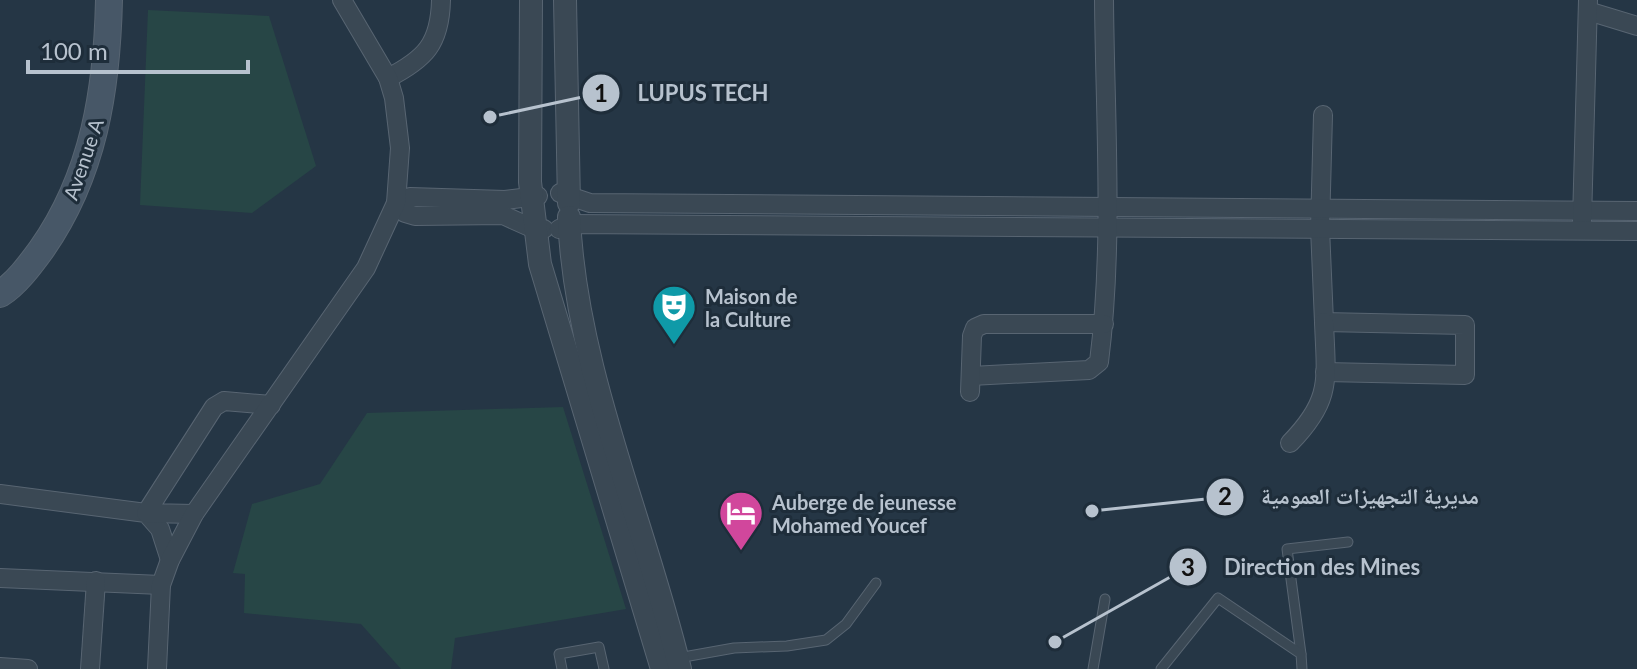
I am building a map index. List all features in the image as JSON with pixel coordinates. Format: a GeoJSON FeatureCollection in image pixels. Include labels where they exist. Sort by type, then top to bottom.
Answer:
{"type":"FeatureCollection","features":[{"type":"Feature","properties":{"kind":"main road","name":"Avenue A"},"geometry":{"type":"LineString","coordinates":[[0,294],[32,263],[55,230],[87,158],[103,99],[109,0]]}},
{"type":"Feature","properties":{"kind":"street"},"geometry":{"type":"LineString","coordinates":[[157,669],[161,585],[170,560],[194,514],[353,287],[379,243],[396,203],[398,123],[388,78],[342,0]]}},
{"type":"Feature","properties":{"kind":"street"},"geometry":{"type":"LineString","coordinates":[[388,78],[416,64],[428,51],[436,35],[441,0]]}},
{"type":"Feature","properties":{"kind":"street"},"geometry":{"type":"LineString","coordinates":[[531,0],[565,351],[673,665]]}},
{"type":"Feature","properties":{"kind":"street"},"geometry":{"type":"LineString","coordinates":[[565,0],[552,212],[578,285],[603,399],[673,665]]}},
{"type":"Feature","properties":{"kind":"street"},"geometry":{"type":"LineString","coordinates":[[1104,0],[1106,227],[1104,324],[1099,362],[1089,370],[970,384],[975,328],[984,324],[1104,324]]}},
{"type":"Feature","properties":{"kind":"street"},"geometry":{"type":"LineString","coordinates":[[1583,232],[1588,5],[1637,26]]}},
{"type":"Feature","properties":{"kind":"street"},"geometry":{"type":"LineString","coordinates":[[1290,443],[1316,414],[1323,399],[1323,115]]}},
{"type":"Feature","properties":{"kind":"street"},"geometry":{"type":"LineString","coordinates":[[399,171],[417,207]]}},
{"type":"Feature","properties":{"kind":"street"},"geometry":{"type":"LineString","coordinates":[[396,203],[503,215],[552,212],[590,203],[1105,207],[1583,232],[1637,231]]}},
{"type":"Feature","properties":{"kind":"street"},"geometry":{"type":"LineString","coordinates":[[379,243],[417,207],[1106,227],[1637,211]]}},
{"type":"Feature","properties":{"kind":"street"},"geometry":{"type":"LineString","coordinates":[[1324,322],[1465,325],[1465,375],[1325,372]]}},
{"type":"Feature","properties":{"kind":"street"},"geometry":{"type":"LineString","coordinates":[[146,513],[214,407],[224,401],[271,405]]}},
{"type":"Feature","properties":{"kind":"street"},"geometry":{"type":"LineString","coordinates":[[0,494],[146,513],[194,514]]}},
{"type":"Feature","properties":{"kind":"street"},"geometry":{"type":"LineString","coordinates":[[146,513],[160,529],[170,560]]}},
{"type":"Feature","properties":{"kind":"street"},"geometry":{"type":"LineString","coordinates":[[0,578],[161,585]]}},
{"type":"Feature","properties":{"kind":"street"},"geometry":{"type":"LineString","coordinates":[[90,669],[96,581]]}},
{"type":"Feature","properties":{"kind":"street"},"geometry":{"type":"LineString","coordinates":[[0,667],[28,669]]}},
{"type":"Feature","properties":{"kind":"lane"},"geometry":{"type":"LineString","coordinates":[[1302,669],[1287,549],[1348,542]]}},
{"type":"Feature","properties":{"kind":"lane"},"geometry":{"type":"LineString","coordinates":[[673,665],[734,648],[787,646],[826,640],[846,624],[876,583]]}},
{"type":"Feature","properties":{"kind":"lane"},"geometry":{"type":"LineString","coordinates":[[1161,669],[1218,598],[1301,654]]}},
{"type":"Feature","properties":{"kind":"lane"},"geometry":{"type":"LineString","coordinates":[[1093,669],[1105,599]]}},
{"type":"Feature","properties":{"kind":"lane"},"geometry":{"type":"LineString","coordinates":[[562,669],[559,654],[599,647],[604,669]]}},
{"type":"Feature","properties":{"kind":"green space"},"geometry":{"type":"Polygon","coordinates":[[[148,10],[269,16],[316,166],[252,213],[140,205],[148,10]]]}},
{"type":"Feature","properties":{"kind":"green space"},"geometry":{"type":"Polygon","coordinates":[[[563,407],[626,609],[455,638],[451,669],[401,669],[361,624],[244,613],[245,574],[233,573],[252,504],[320,484],[367,413],[563,407]]]}},
{"type":"Feature","properties":{"kind":"place","name":"LUPUS TECH"},"geometry":{"type":"Point","coordinates":[490,117]}},
{"type":"Feature","properties":{"kind":"place","name":"Maison de la Culture"},"geometry":{"type":"Point","coordinates":[674,346]}},
{"type":"Feature","properties":{"kind":"place","name":"مديرية التجهيزات العمومية"},"geometry":{"type":"Point","coordinates":[1092,511]}},
{"type":"Feature","properties":{"kind":"place","name":"Auberge de jeunesse Mohamed Youcef"},"geometry":{"type":"Point","coordinates":[741,552]}},
{"type":"Feature","properties":{"kind":"place","name":"Direction des Mines"},"geometry":{"type":"Point","coordinates":[1055,642]}}]}
